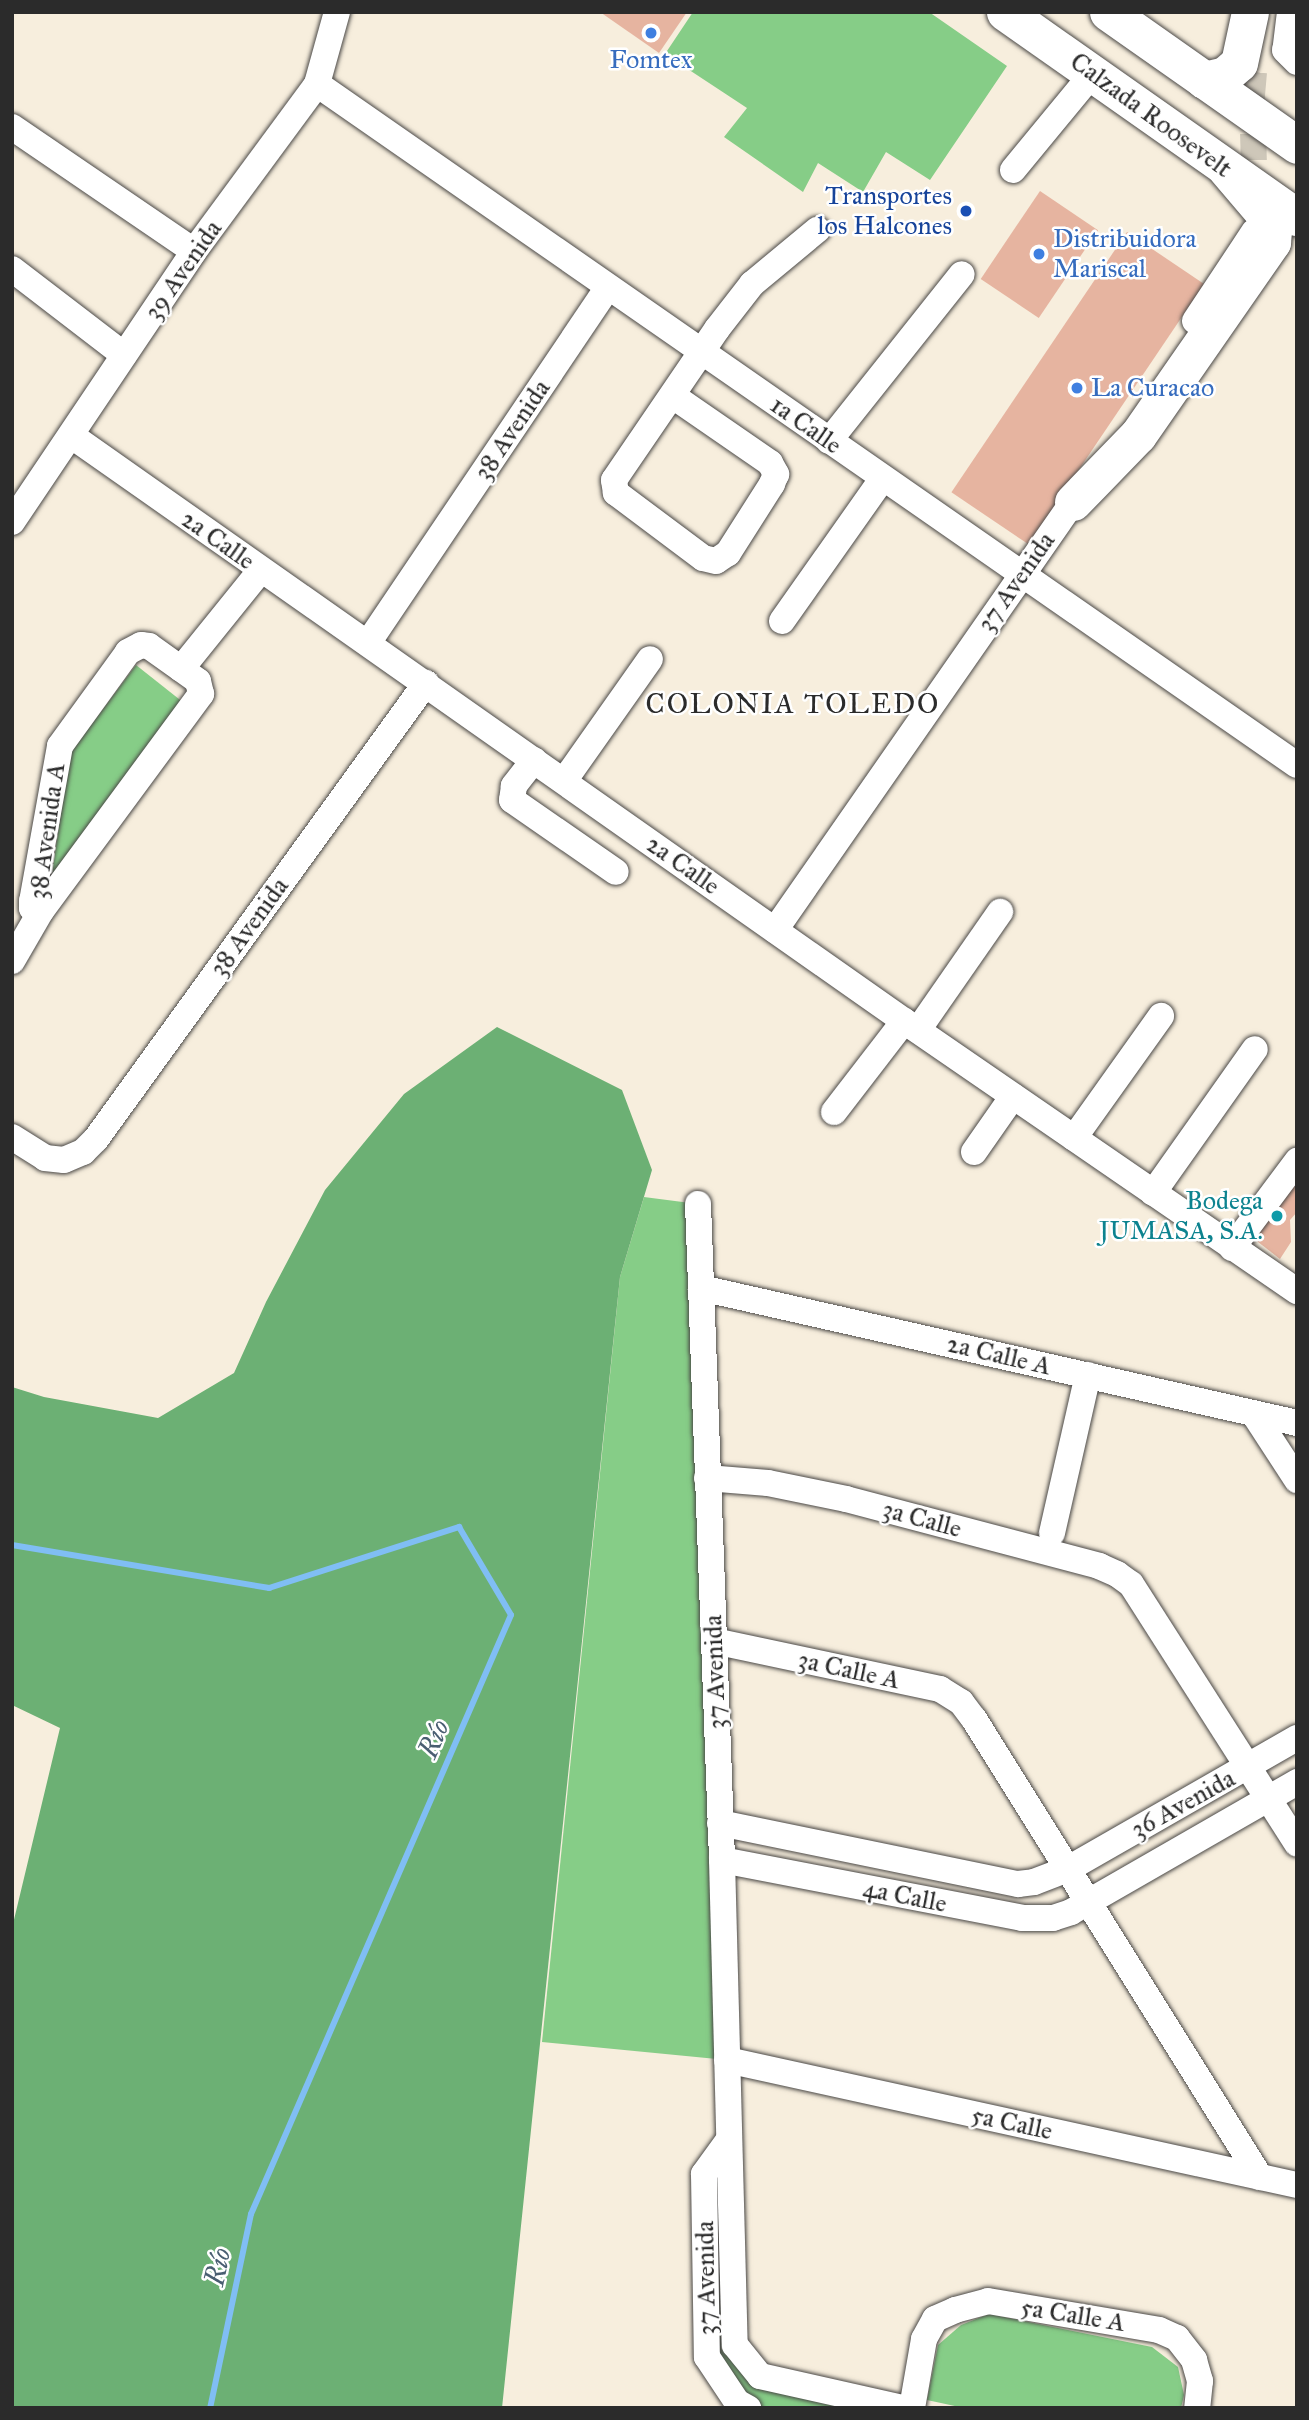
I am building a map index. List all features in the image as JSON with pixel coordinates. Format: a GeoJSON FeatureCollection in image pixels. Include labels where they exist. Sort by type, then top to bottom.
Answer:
{"type":"FeatureCollection","features":[{"type":"Feature","properties":{"kind":"highway","name":"Calzada Roosevelt"},"geometry":{"type":"LineString","coordinates":[[1005,12],[1297,217]]}},
{"type":"Feature","properties":{"kind":"highway"},"geometry":{"type":"LineString","coordinates":[[1108,12],[1297,145]]}},
{"type":"Feature","properties":{"kind":"highway"},"geometry":{"type":"LineString","coordinates":[[1204,80],[1224,75],[1239,63],[1250,12]]}},
{"type":"Feature","properties":{"kind":"highway"},"geometry":{"type":"LineString","coordinates":[[1073,502],[1138,435],[1272,242],[1273,230],[1267,217],[1226,169]]}},
{"type":"Feature","properties":{"kind":"street","name":"39 Avenida"},"geometry":{"type":"LineString","coordinates":[[12,522],[194,251],[317,84],[337,12]]}},
{"type":"Feature","properties":{"kind":"street"},"geometry":{"type":"LineString","coordinates":[[1254,72],[1265,12]]}},
{"type":"Feature","properties":{"kind":"street"},"geometry":{"type":"LineString","coordinates":[[1290,12],[1285,50],[1297,62]]}},
{"type":"Feature","properties":{"kind":"street"},"geometry":{"type":"LineString","coordinates":[[1013,170],[1093,73]]}},
{"type":"Feature","properties":{"kind":"street","name":"1a Calle"},"geometry":{"type":"LineString","coordinates":[[317,84],[1297,765]]}},
{"type":"Feature","properties":{"kind":"street"},"geometry":{"type":"LineString","coordinates":[[12,127],[194,251]]}},
{"type":"Feature","properties":{"kind":"street"},"geometry":{"type":"LineString","coordinates":[[673,396],[769,463],[776,474],[728,554],[716,561],[703,558],[616,494],[614,486],[618,473],[701,352],[752,284],[817,230]]}},
{"type":"Feature","properties":{"kind":"street","name":"37 Avenida"},"geometry":{"type":"LineString","coordinates":[[775,930],[1073,502],[1254,232]]}},
{"type":"Feature","properties":{"kind":"street"},"geometry":{"type":"LineString","coordinates":[[12,270],[124,355]]}},
{"type":"Feature","properties":{"kind":"street"},"geometry":{"type":"LineString","coordinates":[[829,441],[962,274]]}},
{"type":"Feature","properties":{"kind":"street","name":"38 Avenida"},"geometry":{"type":"LineString","coordinates":[[368,643],[608,287]]}},
{"type":"Feature","properties":{"kind":"street","name":"2a Calle"},"geometry":{"type":"LineString","coordinates":[[72,436],[1153,1194],[1297,1291]]}},
{"type":"Feature","properties":{"kind":"street"},"geometry":{"type":"LineString","coordinates":[[782,621],[883,478]]}},
{"type":"Feature","properties":{"kind":"street"},"geometry":{"type":"LineString","coordinates":[[181,669],[261,570]]}},
{"type":"Feature","properties":{"kind":"street","name":"38 Avenida A"},"geometry":{"type":"LineString","coordinates":[[149,646],[181,669],[201,684],[201,694],[41,911],[32,908],[60,746],[135,647],[149,646]]}},
{"type":"Feature","properties":{"kind":"street"},"geometry":{"type":"LineString","coordinates":[[564,781],[650,659]]}},
{"type":"Feature","properties":{"kind":"street","name":"38 Avenida"},"geometry":{"type":"LineString","coordinates":[[12,1137],[45,1158],[64,1160],[83,1152],[96,1139],[426,683]]}},
{"type":"Feature","properties":{"kind":"street"},"geometry":{"type":"LineString","coordinates":[[534,760],[514,786],[512,800],[616,872]]}},
{"type":"Feature","properties":{"kind":"street"},"geometry":{"type":"LineString","coordinates":[[12,961],[41,911]]}},
{"type":"Feature","properties":{"kind":"street"},"geometry":{"type":"LineString","coordinates":[[834,1112],[911,1025],[1000,912]]}},
{"type":"Feature","properties":{"kind":"street"},"geometry":{"type":"LineString","coordinates":[[1074,1138],[1161,1016]]}},
{"type":"Feature","properties":{"kind":"street"},"geometry":{"type":"LineString","coordinates":[[1153,1194],[1255,1049]]}},
{"type":"Feature","properties":{"kind":"street"},"geometry":{"type":"LineString","coordinates":[[974,1152],[1013,1096]]}},
{"type":"Feature","properties":{"kind":"street"},"geometry":{"type":"LineString","coordinates":[[1231,1248],[1297,1161]]}},
{"type":"Feature","properties":{"kind":"street","name":"37 Avenida"},"geometry":{"type":"LineString","coordinates":[[698,1204],[722,1860],[735,2345],[760,2376],[903,2408]]}},
{"type":"Feature","properties":{"kind":"street","name":"2a Calle A"},"geometry":{"type":"LineString","coordinates":[[701,1287],[1297,1423]]}},
{"type":"Feature","properties":{"kind":"street"},"geometry":{"type":"LineString","coordinates":[[1052,1533],[1088,1375]]}},
{"type":"Feature","properties":{"kind":"street"},"geometry":{"type":"LineString","coordinates":[[1254,1413],[1297,1480]]}},
{"type":"Feature","properties":{"kind":"street","name":"3a Calle"},"geometry":{"type":"LineString","coordinates":[[707,1478],[768,1483],[846,1499],[1099,1566],[1130,1584],[1248,1767]]}},
{"type":"Feature","properties":{"kind":"street","name":"3a Calle A"},"geometry":{"type":"LineString","coordinates":[[714,1641],[940,1689],[961,1702],[1260,2177]]}},
{"type":"Feature","properties":{"kind":"street","name":"36 Avenida"},"geometry":{"type":"LineString","coordinates":[[1068,1869],[1297,1738]]}},
{"type":"Feature","properties":{"kind":"street"},"geometry":{"type":"LineString","coordinates":[[1248,1767],[1297,1844]]}},
{"type":"Feature","properties":{"kind":"street","name":"36 Avenida"},"geometry":{"type":"LineString","coordinates":[[1087,1903],[1297,1782]]}},
{"type":"Feature","properties":{"kind":"street","name":"4a Calle"},"geometry":{"type":"LineString","coordinates":[[720,1824],[1018,1884],[1034,1882],[1068,1869]]}},
{"type":"Feature","properties":{"kind":"street","name":"4a Calle"},"geometry":{"type":"LineString","coordinates":[[722,1860],[1022,1918],[1053,1918],[1087,1903]]}},
{"type":"Feature","properties":{"kind":"street","name":"5a Calle"},"geometry":{"type":"LineString","coordinates":[[727,2060],[1297,2185]]}},
{"type":"Feature","properties":{"kind":"street","name":"37 Avenida"},"geometry":{"type":"LineString","coordinates":[[728,2141],[704,2174],[707,2357],[737,2402],[748,2408]]}},
{"type":"Feature","properties":{"kind":"street","name":"5a Calle A"},"geometry":{"type":"LineString","coordinates":[[912,2408],[924,2339],[935,2319],[954,2309],[988,2301],[1159,2330],[1177,2338],[1194,2360],[1200,2381],[1197,2408]]}},
{"type":"Feature","properties":{"kind":"green space"},"geometry":{"type":"Polygon","coordinates":[[[693,12],[929,12],[1007,66],[930,180],[886,152],[863,192],[818,163],[803,192],[724,137],[747,108],[665,54],[693,12]]]}},
{"type":"Feature","properties":{"kind":"green space"},"geometry":{"type":"Polygon","coordinates":[[[136,665],[184,703],[50,886],[70,753],[136,665]]]}},
{"type":"Feature","properties":{"kind":"green space"},"geometry":{"type":"Polygon","coordinates":[[[497,1027],[622,1090],[652,1170],[620,1277],[502,2408],[12,2408],[12,1928],[60,1728],[12,1705],[12,1387],[44,1397],[158,1418],[234,1373],[266,1302],[325,1190],[404,1094],[497,1027]]]}},
{"type":"Feature","properties":{"kind":"green space"},"geometry":{"type":"Polygon","coordinates":[[[644,1197],[698,1204],[727,2060],[542,2042],[620,1277],[644,1197]]]}},
{"type":"Feature","properties":{"kind":"green space"},"geometry":{"type":"Polygon","coordinates":[[[714,2178],[720,2178],[724,2352],[756,2386],[861,2408],[765,2408],[741,2394],[715,2353],[714,2178]]]}},
{"type":"Feature","properties":{"kind":"green space"},"geometry":{"type":"Polygon","coordinates":[[[989,2314],[1152,2347],[1178,2367],[1184,2395],[1181,2408],[964,2408],[927,2400],[938,2345],[961,2325],[989,2314]]]}},
{"type":"Feature","properties":{"kind":"building","name":"Fomtex"},"geometry":{"type":"Polygon","coordinates":[[[600,12],[687,12],[659,53],[600,12]]]}},
{"type":"Feature","properties":{"kind":"building","name":"Distribuidora Mariscal"},"geometry":{"type":"Polygon","coordinates":[[[1040,191],[1098,230],[1039,318],[981,279],[1040,191]]]}},
{"type":"Feature","properties":{"kind":"building","name":"La Curacao"},"geometry":{"type":"Polygon","coordinates":[[[1127,232],[1204,284],[1029,544],[951,492],[1127,232]]]}},
{"type":"Feature","properties":{"kind":"building","name":"Bodega JUMASA, S.A."},"geometry":{"type":"Polygon","coordinates":[[[1297,1168],[1297,1212],[1290,1220],[1291,1242],[1280,1259],[1249,1235],[1297,1168]]]}},
{"type":"Feature","properties":{"kind":"waterway","name":"Río"},"geometry":{"type":"LineString","coordinates":[[12,1545],[269,1588],[459,1527],[511,1615],[251,2214],[210,2408]]}},
{"type":"Feature","properties":{"kind":"tunnel"},"geometry":{"type":"LineString","coordinates":[[1254,72],[1252,95],[1255,200]]}},
{"type":"Feature","properties":{"kind":"place","name":"Fomtex"},"geometry":{"type":"Point","coordinates":[651,33]}},
{"type":"Feature","properties":{"kind":"place","name":"Transportes los Halcones"},"geometry":{"type":"Point","coordinates":[966,211]}},
{"type":"Feature","properties":{"kind":"place","name":"Distribuidora Mariscal"},"geometry":{"type":"Point","coordinates":[1039,254]}},
{"type":"Feature","properties":{"kind":"place","name":"La Curacao"},"geometry":{"type":"Point","coordinates":[1077,388]}},
{"type":"Feature","properties":{"kind":"place","name":"Bodega JUMASA, S.A."},"geometry":{"type":"Point","coordinates":[1277,1216]}},
{"type":"Feature","properties":{"kind":"district","name":"COLONIA TOLEDO"},"geometry":{"type":"Point","coordinates":[793,704]}}]}
